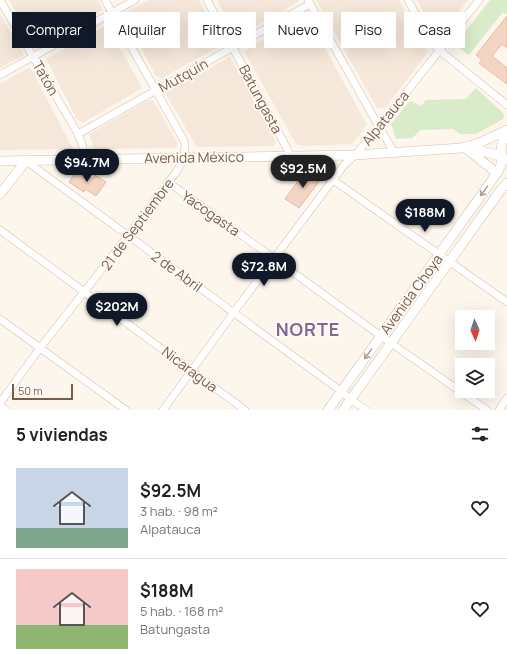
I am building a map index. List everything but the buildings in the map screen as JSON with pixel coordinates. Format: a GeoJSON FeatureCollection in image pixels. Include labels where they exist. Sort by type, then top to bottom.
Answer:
{"type":"FeatureCollection","features":[{"type":"Feature","properties":{"kind":"main road","name":"Avenida México"},"geometry":{"type":"LineString","coordinates":[[464,149],[507,131]]}},
{"type":"Feature","properties":{"kind":"main road","name":"Avenida Choya"},"geometry":{"type":"LineString","coordinates":[[328,410],[497,173],[504,158],[502,145],[507,131]]}},
{"type":"Feature","properties":{"kind":"main road","name":"Avenida México"},"geometry":{"type":"LineString","coordinates":[[0,161],[355,155],[464,149],[477,150],[504,158]]}},
{"type":"Feature","properties":{"kind":"main road"},"geometry":{"type":"LineString","coordinates":[[464,149],[497,173]]}},
{"type":"Feature","properties":{"kind":"main road"},"geometry":{"type":"LineString","coordinates":[[0,194],[26,161]]}},
{"type":"Feature","properties":{"kind":"main road","name":"Avenida Choya"},"geometry":{"type":"LineString","coordinates":[[343,410],[507,182]]}},
{"type":"Feature","properties":{"kind":"street","name":"Tatón"},"geometry":{"type":"LineString","coordinates":[[0,0],[78,134],[83,147],[84,160]]}},
{"type":"Feature","properties":{"kind":"street"},"geometry":{"type":"LineString","coordinates":[[106,0],[112,12],[135,0]]}},
{"type":"Feature","properties":{"kind":"street","name":"Batungasta"},"geometry":{"type":"LineString","coordinates":[[207,0],[214,12]]}},
{"type":"Feature","properties":{"kind":"street"},"geometry":{"type":"LineString","coordinates":[[408,0],[430,38],[439,50],[507,105]]}},
{"type":"Feature","properties":{"kind":"street","name":"Alpatauca"},"geometry":{"type":"LineString","coordinates":[[163,410],[332,180],[379,127],[478,0]]}},
{"type":"Feature","properties":{"kind":"street"},"geometry":{"type":"LineString","coordinates":[[309,2],[394,152]]}},
{"type":"Feature","properties":{"kind":"street","name":"Mutquín"},"geometry":{"type":"LineString","coordinates":[[256,33],[309,2]]}},
{"type":"Feature","properties":{"kind":"street"},"geometry":{"type":"LineString","coordinates":[[0,76],[104,17]]}},
{"type":"Feature","properties":{"kind":"street"},"geometry":{"type":"LineString","coordinates":[[132,48],[183,139],[185,144],[184,158]]}},
{"type":"Feature","properties":{"kind":"street","name":"Mutquín"},"geometry":{"type":"LineString","coordinates":[[78,134],[231,48]]}},
{"type":"Feature","properties":{"kind":"street","name":"Batungasta"},"geometry":{"type":"LineString","coordinates":[[234,48],[291,156]]}},
{"type":"Feature","properties":{"kind":"street","name":"21 de Septiembre"},"geometry":{"type":"LineString","coordinates":[[0,403],[40,348],[128,236],[177,170],[184,158]]}},
{"type":"Feature","properties":{"kind":"street","name":"2 de Abril"},"geometry":{"type":"LineString","coordinates":[[26,161],[366,410]]}},
{"type":"Feature","properties":{"kind":"street"},"geometry":{"type":"LineString","coordinates":[[497,173],[507,182]]}},
{"type":"Feature","properties":{"kind":"street"},"geometry":{"type":"LineString","coordinates":[[332,180],[507,302]]}},
{"type":"Feature","properties":{"kind":"street","name":"Yacogasta"},"geometry":{"type":"LineString","coordinates":[[168,182],[381,336],[487,410]]}},
{"type":"Feature","properties":{"kind":"street","name":"Nicaragua"},"geometry":{"type":"LineString","coordinates":[[0,230],[245,410]]}},
{"type":"Feature","properties":{"kind":"street"},"geometry":{"type":"LineString","coordinates":[[0,319],[126,410]]}},
{"type":"Feature","properties":{"kind":"street"},"geometry":{"type":"LineString","coordinates":[[499,410],[507,398]]}},
{"type":"Feature","properties":{"kind":"street"},"geometry":{"type":"LineString","coordinates":[[0,406],[6,410]]}},
{"type":"Feature","properties":{"kind":"shaded area"},"geometry":{"type":"Polygon","coordinates":[[[9,0],[98,0],[103,10],[96,14],[96,12],[16,12],[9,0]]]}},
{"type":"Feature","properties":{"kind":"shaded area"},"geometry":{"type":"Polygon","coordinates":[[[149,0],[199,0],[206,12],[188,12],[188,48],[216,48],[162,78],[156,76],[141,48],[180,48],[180,12],[127,12],[149,0]]]}},
{"type":"Feature","properties":{"kind":"shaded area"},"geometry":{"type":"Polygon","coordinates":[[[217,0],[299,0],[280,12],[264,12],[264,21],[256,26],[256,12],[223,12],[217,0]]]}},
{"type":"Feature","properties":{"kind":"shaded area"},"geometry":{"type":"Polygon","coordinates":[[[316,0],[399,0],[406,12],[404,12],[404,48],[426,48],[428,52],[385,108],[377,108],[343,48],[396,48],[396,12],[341,12],[341,44],[333,30],[333,12],[323,12],[316,0]]]}},
{"type":"Feature","properties":{"kind":"shaded area"},"geometry":{"type":"Polygon","coordinates":[[[417,0],[468,0],[459,12],[424,12],[417,0]]]}},
{"type":"Feature","properties":{"kind":"shaded area"},"geometry":{"type":"Polygon","coordinates":[[[0,14],[12,34],[12,48],[20,48],[24,55],[0,68],[0,14]]]}},
{"type":"Feature","properties":{"kind":"shaded area"},"geometry":{"type":"Polygon","coordinates":[[[104,27],[104,48],[120,48],[142,88],[84,122],[78,121],[46,59],[66,48],[96,48],[96,31],[104,27]]]}},
{"type":"Feature","properties":{"kind":"shaded area"},"geometry":{"type":"Polygon","coordinates":[[[264,40],[264,48],[325,48],[367,125],[352,144],[306,146],[296,144],[244,51],[249,48],[256,48],[256,44],[264,40]]]}},
{"type":"Feature","properties":{"kind":"shaded area"},"geometry":{"type":"Polygon","coordinates":[[[230,57],[276,142],[273,146],[197,147],[165,93],[230,57]]]}},
{"type":"Feature","properties":{"kind":"shaded area"},"geometry":{"type":"Polygon","coordinates":[[[30,67],[73,149],[0,150],[0,84],[30,67]]]}},
{"type":"Feature","properties":{"kind":"shaded area"},"geometry":{"type":"Polygon","coordinates":[[[149,100],[153,100],[178,144],[175,148],[94,149],[89,134],[149,100]]]}},
{"type":"Feature","properties":{"kind":"green space"},"geometry":{"type":"Polygon","coordinates":[[[490,0],[507,0],[507,14],[503,12],[469,55],[459,48],[465,48],[465,32],[490,0]]]}},
{"type":"Feature","properties":{"kind":"green space"},"geometry":{"type":"Polygon","coordinates":[[[476,88],[504,114],[503,119],[476,134],[460,134],[453,129],[421,130],[412,138],[396,139],[391,124],[410,101],[421,106],[426,100],[466,99],[476,88]]]}},
{"type":"Feature","properties":{"kind":"district","name":"NORTE"},"geometry":{"type":"Point","coordinates":[308,329]}}]}
